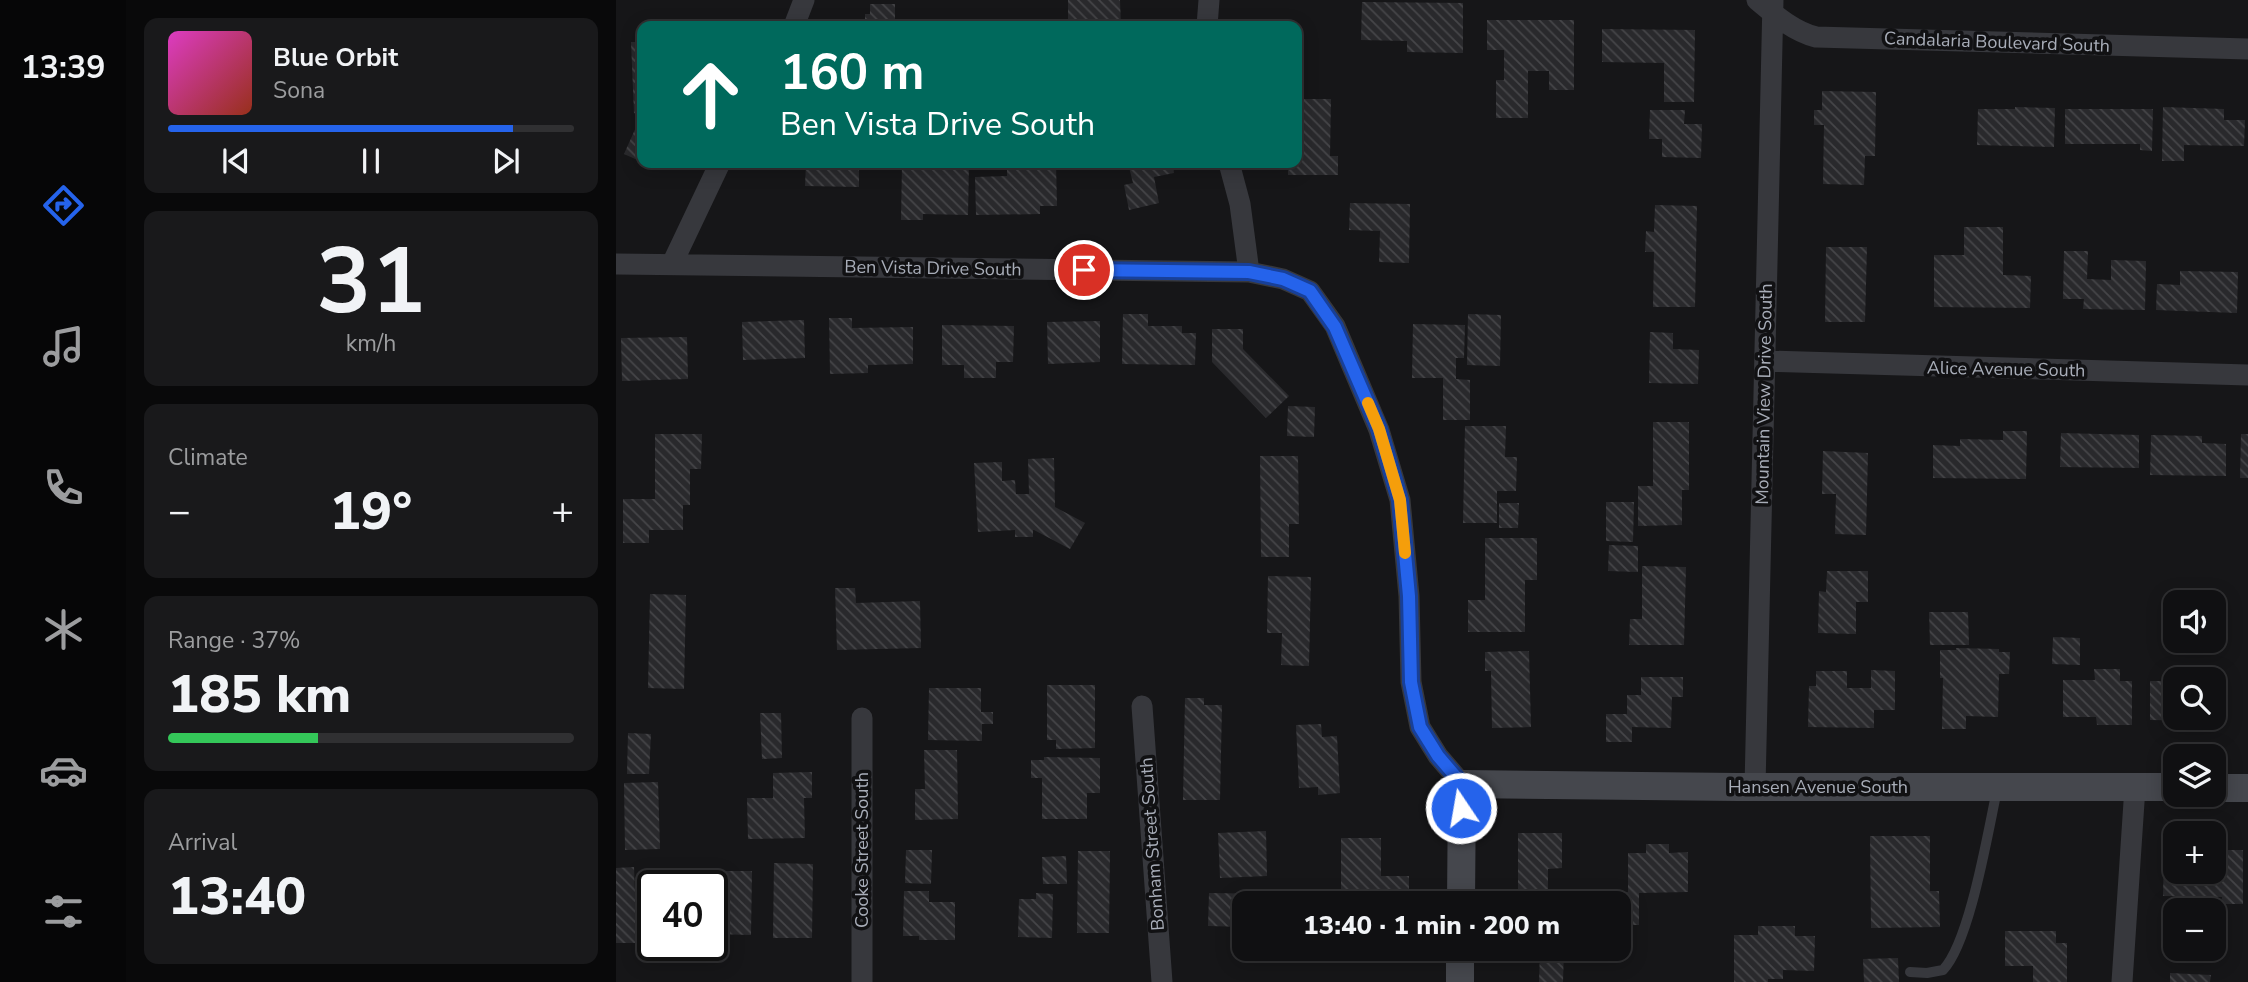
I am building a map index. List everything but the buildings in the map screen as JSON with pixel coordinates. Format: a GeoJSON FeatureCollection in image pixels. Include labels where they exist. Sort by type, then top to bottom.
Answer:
{"type":"FeatureCollection","features":[{"type":"Feature","properties":{"kind":"street"},"geometry":{"type":"LineString","coordinates":[[796,21],[804,0]]}},
{"type":"Feature","properties":{"kind":"street"},"geometry":{"type":"LineString","coordinates":[[1207,21],[1209,0]]}},
{"type":"Feature","properties":{"kind":"street","name":"Candalaria Boulevard South"},"geometry":{"type":"LineString","coordinates":[[1768,5],[1800,31],[1816,37],[2248,49]]}},
{"type":"Feature","properties":{"kind":"street","name":"Mountain View Drive South"},"geometry":{"type":"LineString","coordinates":[[1755,787],[1765,361],[1768,5]]}},
{"type":"Feature","properties":{"kind":"street"},"geometry":{"type":"LineString","coordinates":[[672,264],[718,168]]}},
{"type":"Feature","properties":{"kind":"street"},"geometry":{"type":"LineString","coordinates":[[1230,168],[1240,204],[1249,272]]}},
{"type":"Feature","properties":{"kind":"street","name":"Ben Vista Drive South"},"geometry":{"type":"LineString","coordinates":[[616,264],[1249,272],[1283,279],[1310,291],[1335,327],[1379,429],[1400,500],[1409,596],[1411,682],[1420,727],[1438,756],[1462,784]]}},
{"type":"Feature","properties":{"kind":"street","name":"Alice Avenue South"},"geometry":{"type":"LineString","coordinates":[[1765,361],[2248,375]]}},
{"type":"Feature","properties":{"kind":"street","name":"Bonham Street South"},"geometry":{"type":"LineString","coordinates":[[1142,706],[1162,982]]}},
{"type":"Feature","properties":{"kind":"street","name":"Cooke Street South"},"geometry":{"type":"LineString","coordinates":[[862,718],[862,982]]}},
{"type":"Feature","properties":{"kind":"street"},"geometry":{"type":"LineString","coordinates":[[1461,891],[1462,784]]}},
{"type":"Feature","properties":{"kind":"street","name":"Hansen Avenue South"},"geometry":{"type":"LineString","coordinates":[[1462,784],[2163,788]]}},
{"type":"Feature","properties":{"kind":"street"},"geometry":{"type":"LineString","coordinates":[[2122,982],[2135,787]]}},
{"type":"Feature","properties":{"kind":"street"},"geometry":{"type":"LineString","coordinates":[[2226,788],[2248,788]]}},
{"type":"Feature","properties":{"kind":"street"},"geometry":{"type":"LineString","coordinates":[[1460,961],[1460,982]]}},
{"type":"Feature","properties":{"kind":"lane"},"geometry":{"type":"LineString","coordinates":[[1910,972],[1944,970],[1952,958],[1971,907],[1998,787]]}},
{"type":"Feature","properties":{"kind":"slow traffic"},"geometry":{"type":"LineString","coordinates":[[1368,403],[1379,429],[1400,500],[1405,553]]}},
{"type":"Feature","properties":{"kind":"route"},"geometry":{"type":"LineString","coordinates":[[1084,270],[1249,272],[1283,279],[1310,291],[1335,327],[1379,429],[1400,500],[1409,596],[1411,682],[1420,727],[1438,756],[1462,784],[1461,808]]}}]}
